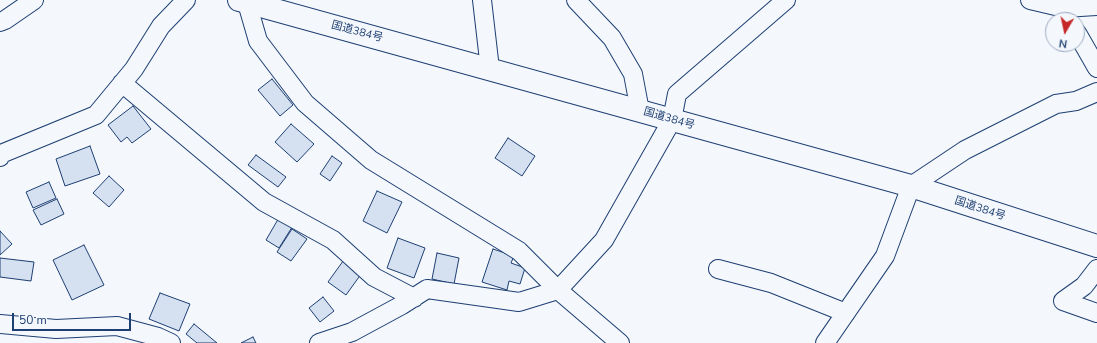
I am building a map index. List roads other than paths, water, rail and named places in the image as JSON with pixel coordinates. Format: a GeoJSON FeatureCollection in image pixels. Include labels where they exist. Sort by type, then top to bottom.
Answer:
{"type":"FeatureCollection","features":[{"type":"Feature","properties":{"kind":"highway","name":"国道384号"},"geometry":{"type":"LineString","coordinates":[[243,1],[356,31],[911,186],[1097,246]]}},
{"type":"Feature","properties":{"kind":"street"},"geometry":{"type":"LineString","coordinates":[[0,22],[34,0]]}},
{"type":"Feature","properties":{"kind":"street"},"geometry":{"type":"LineString","coordinates":[[0,155],[96,115],[134,69],[161,26],[186,0]]}},
{"type":"Feature","properties":{"kind":"street"},"geometry":{"type":"LineString","coordinates":[[482,0],[490,69]]}},
{"type":"Feature","properties":{"kind":"street"},"geometry":{"type":"LineString","coordinates":[[576,0],[612,38],[633,74],[640,111]]}},
{"type":"Feature","properties":{"kind":"street"},"geometry":{"type":"LineString","coordinates":[[328,342],[352,332],[402,306],[427,289],[518,302],[558,290],[604,240],[672,120],[677,94],[786,0]]}},
{"type":"Feature","properties":{"kind":"street"},"geometry":{"type":"LineString","coordinates":[[1030,0],[1066,9],[1097,6]]}},
{"type":"Feature","properties":{"kind":"street"},"geometry":{"type":"LineString","coordinates":[[243,1],[258,41],[305,103],[371,160],[519,251],[558,290],[614,341]]}},
{"type":"Feature","properties":{"kind":"street"},"geometry":{"type":"LineString","coordinates":[[1085,45],[1095,61]]}},
{"type":"Feature","properties":{"kind":"street"},"geometry":{"type":"LineString","coordinates":[[122,83],[264,202],[333,240],[374,277],[414,298]]}},
{"type":"Feature","properties":{"kind":"street"},"geometry":{"type":"LineString","coordinates":[[825,343],[885,256],[911,186],[965,150],[1056,104],[1076,101],[1097,92]]}},
{"type":"Feature","properties":{"kind":"street"},"geometry":{"type":"LineString","coordinates":[[718,268],[771,283],[846,313]]}},
{"type":"Feature","properties":{"kind":"street"},"geometry":{"type":"LineString","coordinates":[[1097,269],[1084,286],[1063,301],[1097,313]]}},
{"type":"Feature","properties":{"kind":"street"},"geometry":{"type":"LineString","coordinates":[[0,324],[56,328],[117,326],[158,337],[171,343]]}}]}
